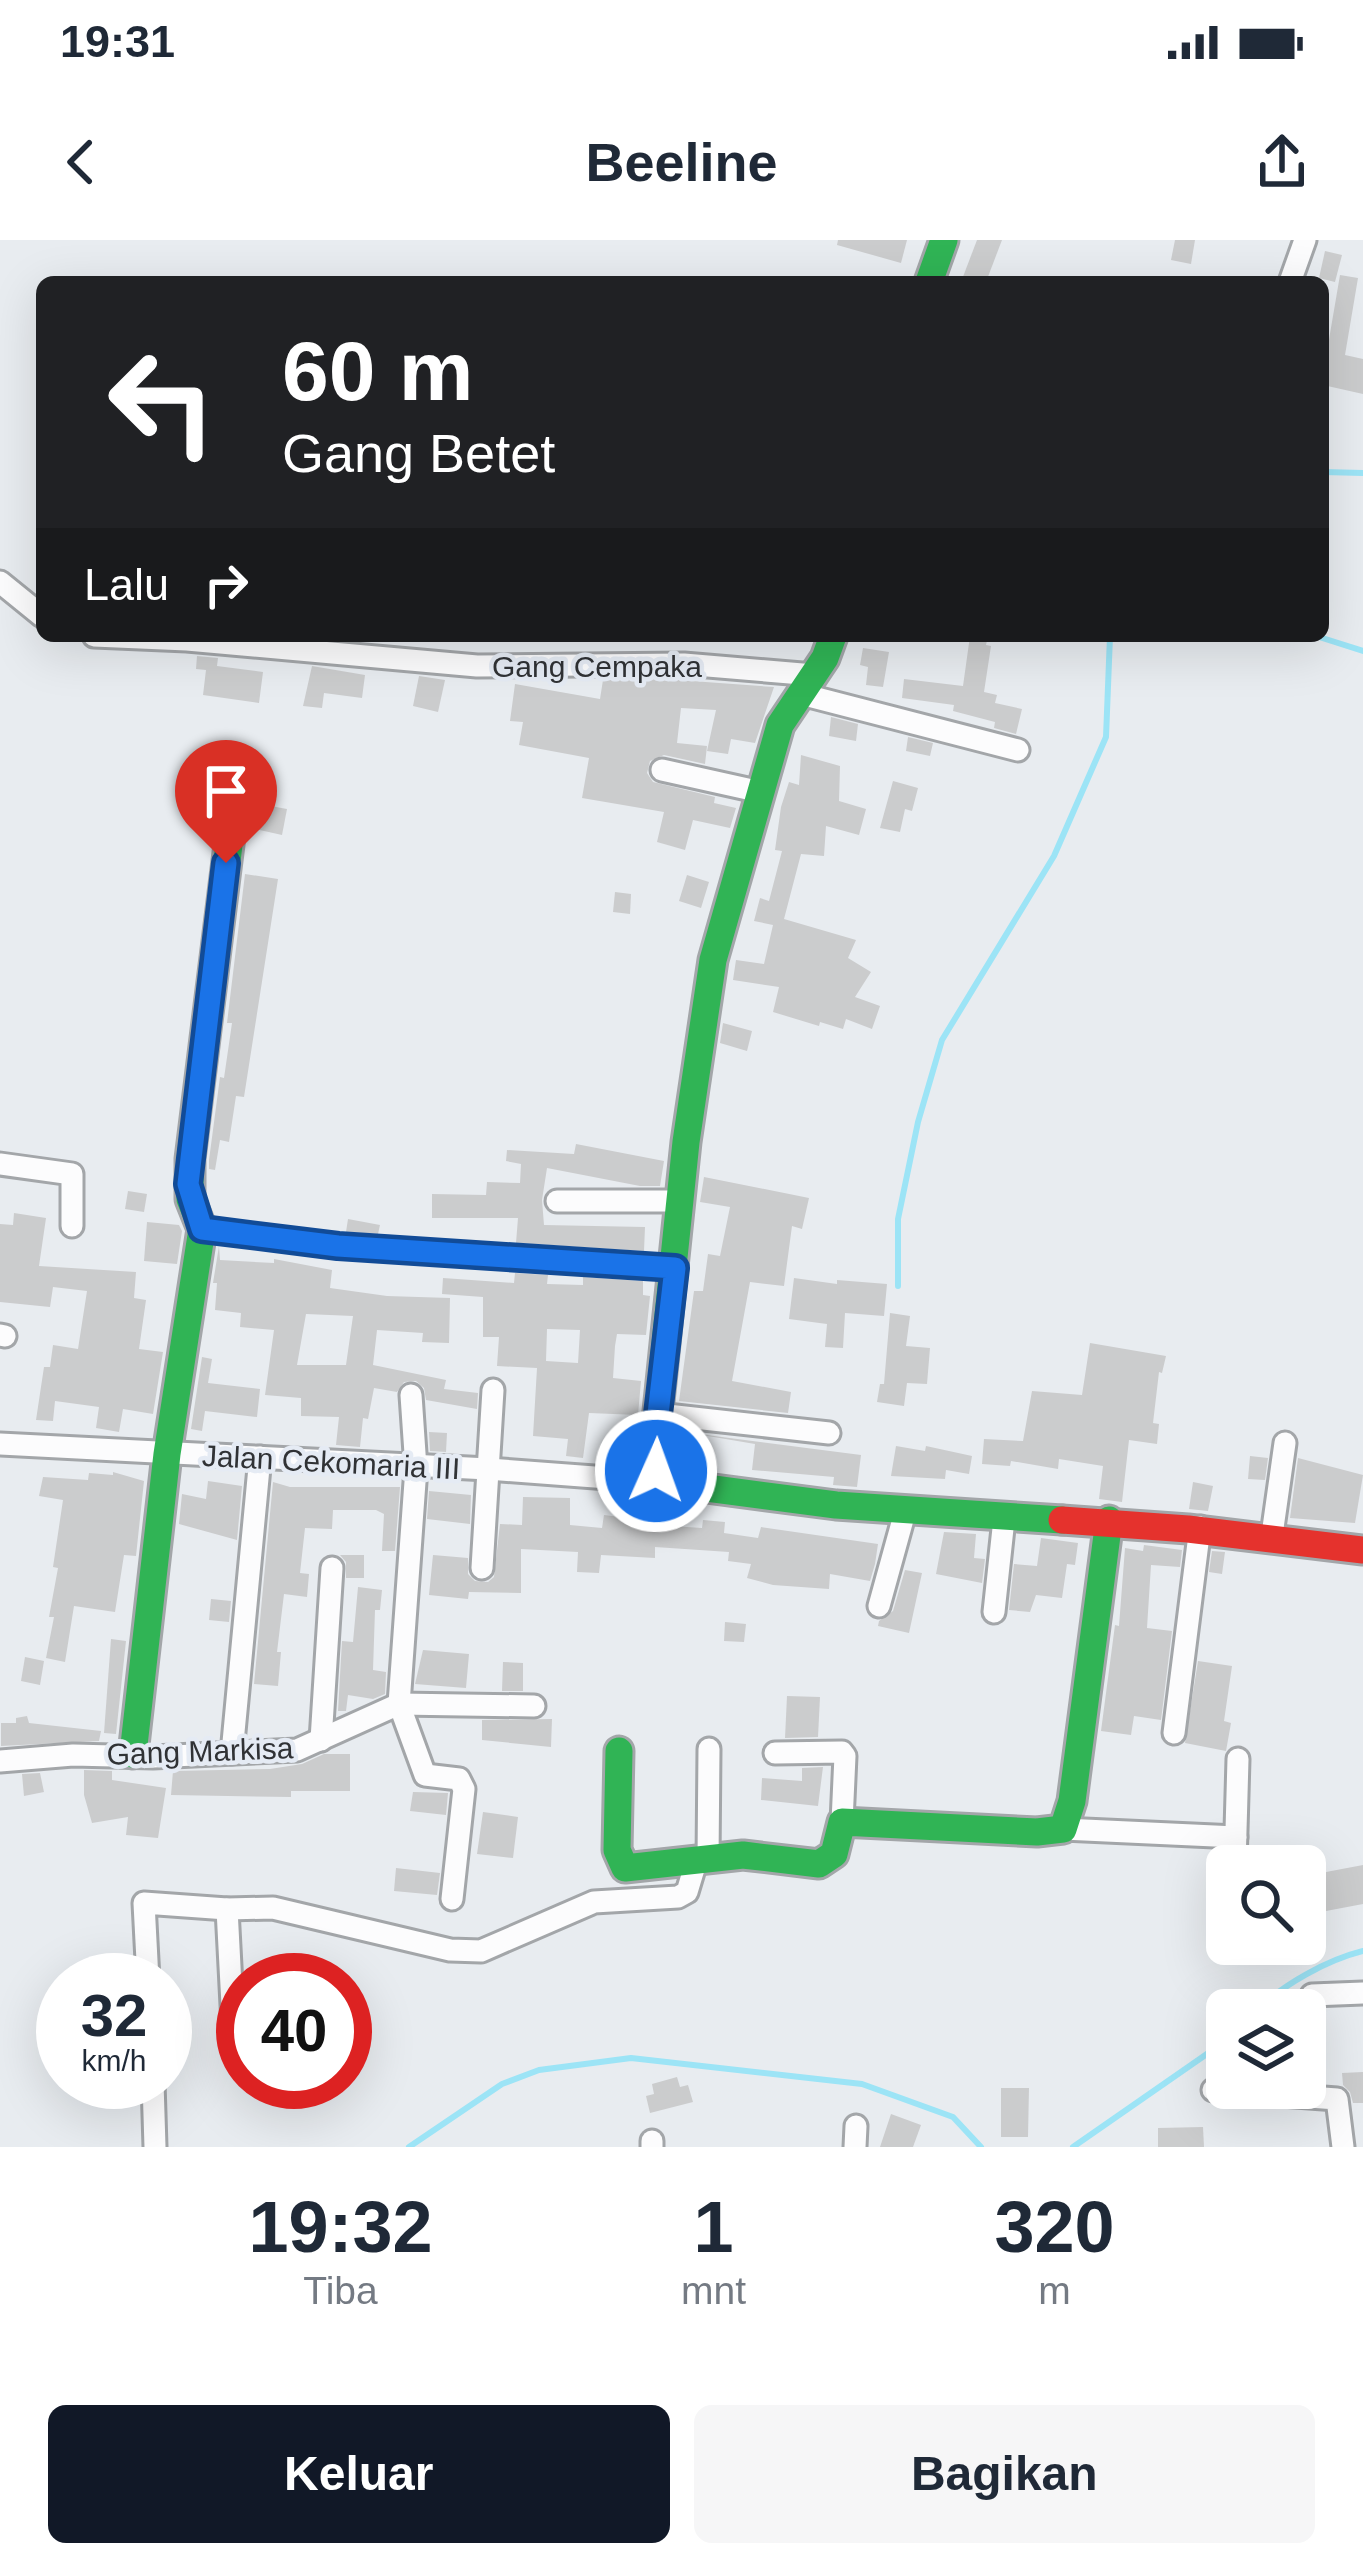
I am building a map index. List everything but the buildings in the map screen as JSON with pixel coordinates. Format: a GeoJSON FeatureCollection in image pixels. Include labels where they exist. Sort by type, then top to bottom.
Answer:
{"type":"FeatureCollection","features":[{"type":"Feature","properties":{"kind":"street"},"geometry":{"type":"LineString","coordinates":[[931,276],[944,240]]}},
{"type":"Feature","properties":{"kind":"street"},"geometry":{"type":"LineString","coordinates":[[1292,276],[1305,240]]}},
{"type":"Feature","properties":{"kind":"street"},"geometry":{"type":"LineString","coordinates":[[0,582],[36,611]]}},
{"type":"Feature","properties":{"kind":"street","name":"Gang Cempaka"},"geometry":{"type":"LineString","coordinates":[[208,642],[477,667],[684,664],[807,685],[1018,750]]}},
{"type":"Feature","properties":{"kind":"street"},"geometry":{"type":"LineString","coordinates":[[830,642],[780,725],[713,960],[685,1152],[654,1452],[661,1482],[732,1495],[905,1512],[1200,1527],[1363,1550]]}},
{"type":"Feature","properties":{"kind":"street"},"geometry":{"type":"LineString","coordinates":[[662,770],[760,791]]}},
{"type":"Feature","properties":{"kind":"street"},"geometry":{"type":"LineString","coordinates":[[133,1754],[167,1454],[202,1229],[188,1184],[237,780]]}},
{"type":"Feature","properties":{"kind":"street"},"geometry":{"type":"LineString","coordinates":[[0,1164],[69,1172],[74,1177],[72,1226]]}},
{"type":"Feature","properties":{"kind":"street"},"geometry":{"type":"LineString","coordinates":[[557,1201],[682,1201]]}},
{"type":"Feature","properties":{"kind":"street"},"geometry":{"type":"LineString","coordinates":[[202,1229],[338,1246],[675,1268]]}},
{"type":"Feature","properties":{"kind":"street"},"geometry":{"type":"LineString","coordinates":[[482,1568],[494,1390]]}},
{"type":"Feature","properties":{"kind":"street"},"geometry":{"type":"LineString","coordinates":[[411,1395],[416,1468],[399,1704],[425,1775],[459,1779],[464,1789],[452,1899]]}},
{"type":"Feature","properties":{"kind":"street"},"geometry":{"type":"LineString","coordinates":[[658,1414],[829,1433]]}},
{"type":"Feature","properties":{"kind":"street"},"geometry":{"type":"LineString","coordinates":[[1272,1535],[1285,1443]]}},
{"type":"Feature","properties":{"kind":"street","name":"Jalan Cekomaria III"},"geometry":{"type":"LineString","coordinates":[[0,1444],[661,1482]]}},
{"type":"Feature","properties":{"kind":"street"},"geometry":{"type":"LineString","coordinates":[[232,1753],[260,1457]]}},
{"type":"Feature","properties":{"kind":"street"},"geometry":{"type":"LineString","coordinates":[[879,1606],[905,1512]]}},
{"type":"Feature","properties":{"kind":"street"},"geometry":{"type":"LineString","coordinates":[[994,1612],[1004,1519]]}},
{"type":"Feature","properties":{"kind":"street"},"geometry":{"type":"LineString","coordinates":[[1063,1828],[1072,1801],[1109,1520]]}},
{"type":"Feature","properties":{"kind":"street"},"geometry":{"type":"LineString","coordinates":[[1174,1733],[1200,1527]]}},
{"type":"Feature","properties":{"kind":"street"},"geometry":{"type":"LineString","coordinates":[[320,1740],[332,1568]]}},
{"type":"Feature","properties":{"kind":"street","name":"Gang Markisa"},"geometry":{"type":"LineString","coordinates":[[0,1761],[297,1750],[399,1704],[534,1706]]}},
{"type":"Feature","properties":{"kind":"street"},"geometry":{"type":"LineString","coordinates":[[147,1953],[144,1903],[227,1910],[272,1907],[450,1950],[481,1951],[594,1902],[678,1897],[687,1892],[702,1861],[709,1749]]}},
{"type":"Feature","properties":{"kind":"street"},"geometry":{"type":"LineString","coordinates":[[620,1751],[617,1850],[622,1867],[743,1856],[819,1864],[834,1854],[842,1822],[845,1756],[842,1752],[775,1753]]}},
{"type":"Feature","properties":{"kind":"street"},"geometry":{"type":"LineString","coordinates":[[1236,1845],[1238,1760]]}},
{"type":"Feature","properties":{"kind":"street"},"geometry":{"type":"LineString","coordinates":[[842,1822],[1236,1838]]}},
{"type":"Feature","properties":{"kind":"street"},"geometry":{"type":"LineString","coordinates":[[227,1910],[229,1953]]}},
{"type":"Feature","properties":{"kind":"street"},"geometry":{"type":"LineString","coordinates":[[1326,1994],[1363,1993]]}},
{"type":"Feature","properties":{"kind":"street"},"geometry":{"type":"LineString","coordinates":[[1326,2098],[1337,2099],[1343,2147]]}},
{"type":"Feature","properties":{"kind":"street"},"geometry":{"type":"LineString","coordinates":[[153,2109],[155,2147]]}},
{"type":"Feature","properties":{"kind":"waterway"},"geometry":{"type":"LineString","coordinates":[[1329,472],[1363,473]]}},
{"type":"Feature","properties":{"kind":"waterway"},"geometry":{"type":"LineString","coordinates":[[1329,640],[1363,651]]}},
{"type":"Feature","properties":{"kind":"waterway"},"geometry":{"type":"LineString","coordinates":[[898,1286],[898,1219],[918,1122],[942,1040],[1054,856],[1106,737],[1110,642]]}},
{"type":"Feature","properties":{"kind":"waterway"},"geometry":{"type":"LineString","coordinates":[[1283,1989],[1335,1960],[1363,1951]]}},
{"type":"Feature","properties":{"kind":"waterway"},"geometry":{"type":"LineString","coordinates":[[1073,2147],[1206,2055]]}},
{"type":"Feature","properties":{"kind":"waterway"},"geometry":{"type":"LineString","coordinates":[[409,2147],[502,2084],[539,2070],[631,2058],[862,2084],[953,2117],[981,2147]]}},
{"type":"Feature","properties":{"kind":"traffic: fast"},"geometry":{"type":"LineString","coordinates":[[931,276],[944,240]]}},
{"type":"Feature","properties":{"kind":"traffic: fast"},"geometry":{"type":"LineString","coordinates":[[831,642],[780,725],[713,960],[686,1142],[655,1440],[658,1477],[661,1482],[836,1505],[1062,1520]]}},
{"type":"Feature","properties":{"kind":"traffic: fast"},"geometry":{"type":"LineString","coordinates":[[133,1754],[167,1454],[202,1229],[190,1199],[190,1159],[237,780]]}},
{"type":"Feature","properties":{"kind":"traffic: fast"},"geometry":{"type":"LineString","coordinates":[[619,1751],[617,1850],[625,1868],[743,1855],[819,1864],[834,1854],[842,1822],[1037,1832],[1063,1829],[1072,1801],[1109,1520]]}},
{"type":"Feature","properties":{"kind":"traffic: jam"},"geometry":{"type":"LineString","coordinates":[[1062,1520],[1363,1550]]}},
{"type":"Feature","properties":{"kind":"route"},"geometry":{"type":"LineString","coordinates":[[226,863],[188,1184],[202,1229],[338,1246],[675,1268],[655,1440],[656,1471]]}}]}
